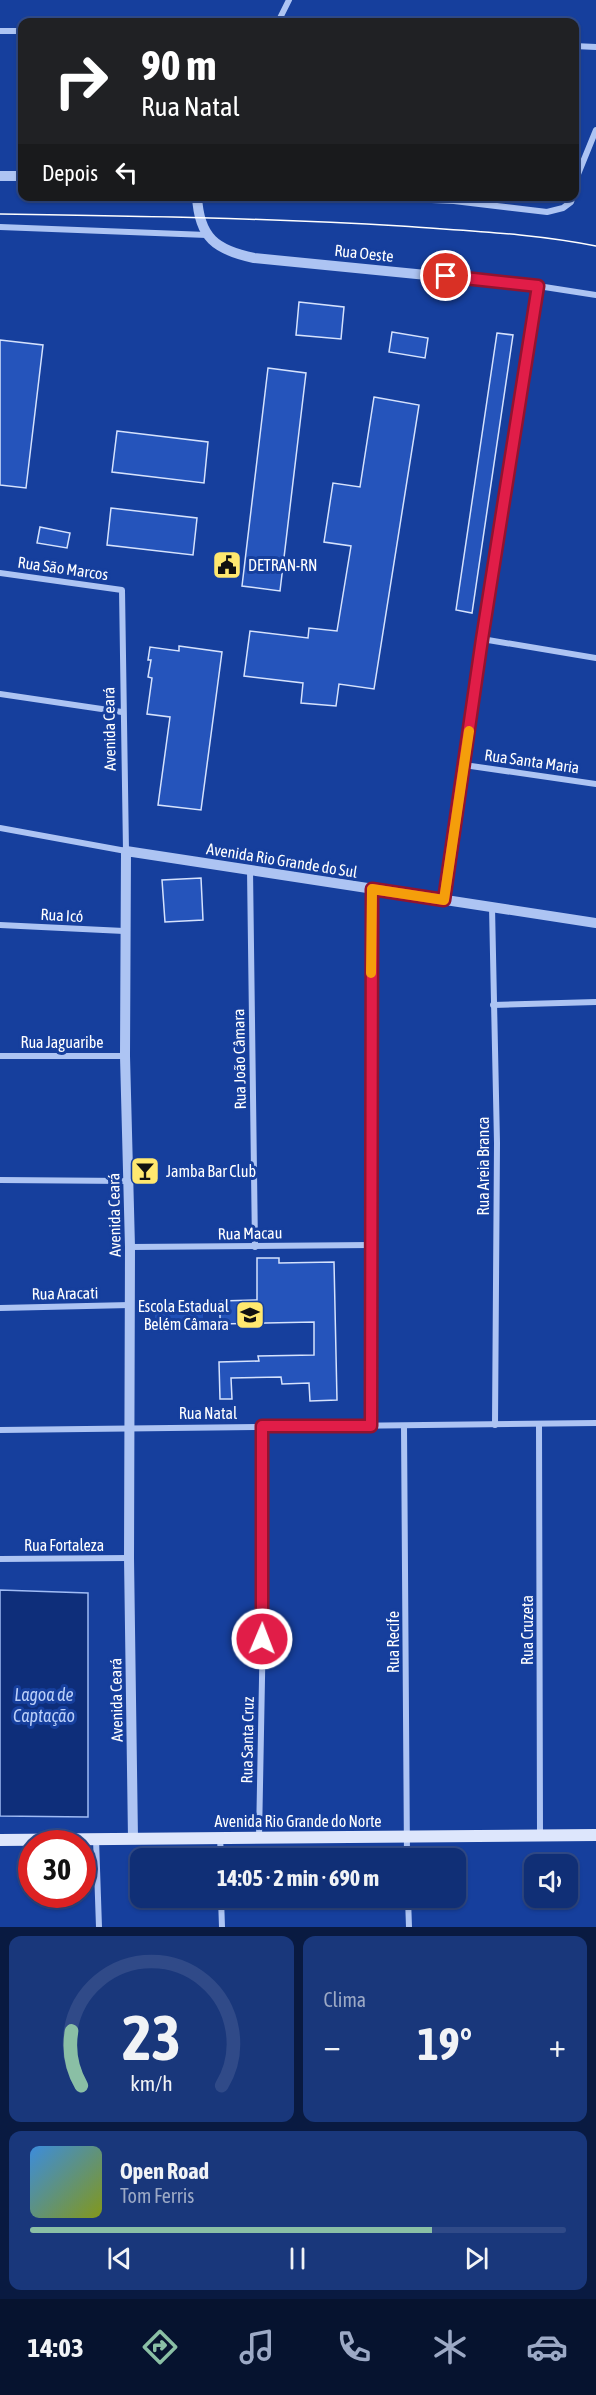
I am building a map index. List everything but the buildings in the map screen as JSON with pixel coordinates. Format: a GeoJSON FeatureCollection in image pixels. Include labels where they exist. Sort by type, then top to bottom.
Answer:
{"type":"FeatureCollection","features":[{"type":"Feature","properties":{"kind":"main road","name":"Avenida Rio Grande do Norte"},"geometry":{"type":"LineString","coordinates":[[96,1839],[596,1835]]}},
{"type":"Feature","properties":{"kind":"main road","name":"Avenida Rio Grande do Norte"},"geometry":{"type":"LineString","coordinates":[[0,1840],[18,1840]]}},
{"type":"Feature","properties":{"kind":"street"},"geometry":{"type":"LineString","coordinates":[[280,18],[288,0]]}},
{"type":"Feature","properties":{"kind":"street"},"geometry":{"type":"LineString","coordinates":[[0,31],[18,32]]}},
{"type":"Feature","properties":{"kind":"street"},"geometry":{"type":"LineString","coordinates":[[579,46],[596,47]]}},
{"type":"Feature","properties":{"kind":"street"},"geometry":{"type":"LineString","coordinates":[[579,172],[596,130]]}},
{"type":"Feature","properties":{"kind":"street"},"geometry":{"type":"LineString","coordinates":[[0,176],[18,176]]}},
{"type":"Feature","properties":{"kind":"street"},"geometry":{"type":"LineString","coordinates":[[0,227],[207,235],[198,216],[197,201]]}},
{"type":"Feature","properties":{"kind":"street"},"geometry":{"type":"LineString","coordinates":[[454,201],[547,212],[563,208],[571,201]]}},
{"type":"Feature","properties":{"kind":"street","name":"Rua Oeste"},"geometry":{"type":"LineString","coordinates":[[207,235],[221,248],[254,258],[538,286],[596,295]]}},
{"type":"Feature","properties":{"kind":"street"},"geometry":{"type":"LineString","coordinates":[[444,900],[482,639],[538,286]]}},
{"type":"Feature","properties":{"kind":"street","name":"Rua São Marcos"},"geometry":{"type":"LineString","coordinates":[[0,573],[122,590]]}},
{"type":"Feature","properties":{"kind":"street","name":"Avenida Ceará"},"geometry":{"type":"LineString","coordinates":[[122,590],[122,712],[126,851],[125,1056],[130,1247],[129,1558],[133,1839]]}},
{"type":"Feature","properties":{"kind":"street"},"geometry":{"type":"LineString","coordinates":[[482,639],[596,658]]}},
{"type":"Feature","properties":{"kind":"street"},"geometry":{"type":"LineString","coordinates":[[0,694],[122,712]]}},
{"type":"Feature","properties":{"kind":"street","name":"Rua Santa Maria"},"geometry":{"type":"LineString","coordinates":[[464,765],[596,784]]}},
{"type":"Feature","properties":{"kind":"street","name":"Avenida Rio Grande do Sul"},"geometry":{"type":"LineString","coordinates":[[0,828],[126,851],[596,923]]}},
{"type":"Feature","properties":{"kind":"street","name":"Rua João Câmara"},"geometry":{"type":"LineString","coordinates":[[250,870],[255,1246]]}},
{"type":"Feature","properties":{"kind":"street"},"geometry":{"type":"LineString","coordinates":[[371,1426],[372,889]]}},
{"type":"Feature","properties":{"kind":"street","name":"Rua Areia Branca"},"geometry":{"type":"LineString","coordinates":[[492,907],[497,1143],[495,1425]]}},
{"type":"Feature","properties":{"kind":"street","name":"Rua Icó"},"geometry":{"type":"LineString","coordinates":[[0,926],[124,931]]}},
{"type":"Feature","properties":{"kind":"street"},"geometry":{"type":"LineString","coordinates":[[493,1005],[596,1002]]}},
{"type":"Feature","properties":{"kind":"street","name":"Rua Jaguaribe"},"geometry":{"type":"LineString","coordinates":[[0,1056],[125,1056]]}},
{"type":"Feature","properties":{"kind":"street"},"geometry":{"type":"LineString","coordinates":[[0,1180],[128,1181]]}},
{"type":"Feature","properties":{"kind":"street","name":"Rua Macau"},"geometry":{"type":"LineString","coordinates":[[130,1247],[371,1245]]}},
{"type":"Feature","properties":{"kind":"street","name":"Rua Aracati"},"geometry":{"type":"LineString","coordinates":[[0,1308],[130,1305]]}},
{"type":"Feature","properties":{"kind":"street","name":"Rua Natal"},"geometry":{"type":"LineString","coordinates":[[0,1430],[596,1423]]}},
{"type":"Feature","properties":{"kind":"street","name":"Rua Cruzeta"},"geometry":{"type":"LineString","coordinates":[[539,1425],[540,1835]]}},
{"type":"Feature","properties":{"kind":"street","name":"Rua Santa Cruz"},"geometry":{"type":"LineString","coordinates":[[259,1838],[264,1573],[262,1426]]}},
{"type":"Feature","properties":{"kind":"street","name":"Rua Recife"},"geometry":{"type":"LineString","coordinates":[[404,1426],[407,1848]]}},
{"type":"Feature","properties":{"kind":"street","name":"Rua Fortaleza"},"geometry":{"type":"LineString","coordinates":[[0,1559],[129,1558]]}},
{"type":"Feature","properties":{"kind":"street"},"geometry":{"type":"LineString","coordinates":[[220,1838],[220,1848]]}},
{"type":"Feature","properties":{"kind":"street"},"geometry":{"type":"LineString","coordinates":[[96,1839],[99,1927]]}},
{"type":"Feature","properties":{"kind":"street"},"geometry":{"type":"LineString","coordinates":[[221,1908],[222,1927]]}},
{"type":"Feature","properties":{"kind":"street"},"geometry":{"type":"LineString","coordinates":[[408,1908],[409,1927]]}},
{"type":"Feature","properties":{"kind":"shaded area"},"geometry":{"type":"Polygon","coordinates":[[[155,1301],[203,1301],[203,1329],[155,1329],[155,1301]]]}},
{"type":"Feature","properties":{"kind":"water","name":"Lagoa de Captação"},"geometry":{"type":"Polygon","coordinates":[[[0,1590],[88,1593],[88,1817],[0,1816],[0,1590]]]}},
{"type":"Feature","properties":{"kind":"tram line"},"geometry":{"type":"LineString","coordinates":[[0,214],[351,223],[499,233],[596,246]]}},
{"type":"Feature","properties":{"kind":"slow traffic"},"geometry":{"type":"LineString","coordinates":[[371,973],[372,889],[444,900],[469,731]]}},
{"type":"Feature","properties":{"kind":"place","name":"DETRAN-RN"},"geometry":{"type":"Point","coordinates":[227,565]}},
{"type":"Feature","properties":{"kind":"place","name":"Jamba Bar Club"},"geometry":{"type":"Point","coordinates":[145,1171]}},
{"type":"Feature","properties":{"kind":"place","name":"Escola Estadual Belém Câmara"},"geometry":{"type":"Point","coordinates":[250,1315]}},
{"type":"Feature","properties":{"kind":"route"},"geometry":{"type":"LineString","coordinates":[[262,1639],[264,1573],[262,1426],[371,1426],[372,889],[444,900],[482,639],[538,286],[446,276]]}}]}
